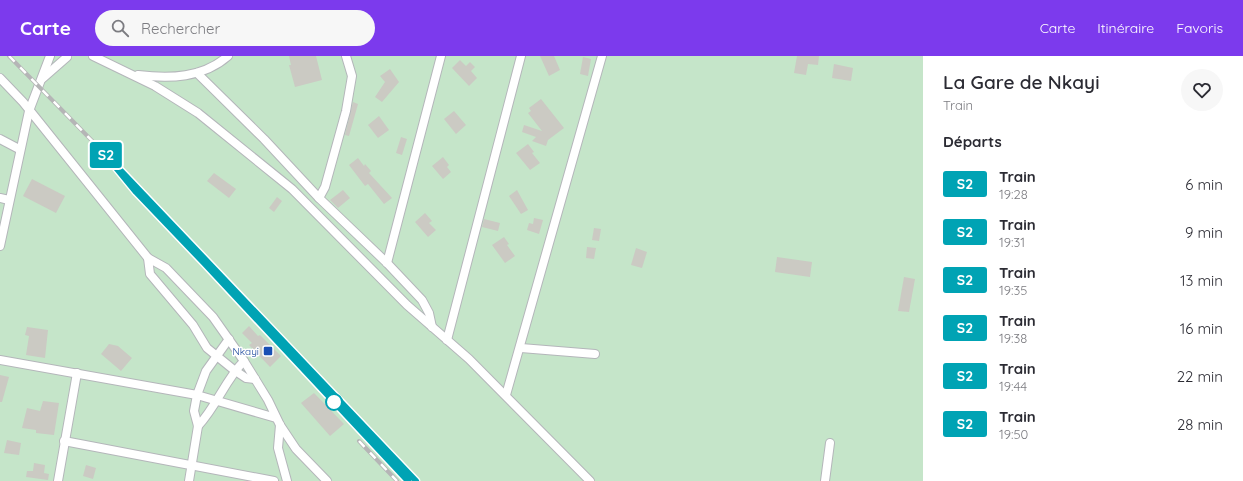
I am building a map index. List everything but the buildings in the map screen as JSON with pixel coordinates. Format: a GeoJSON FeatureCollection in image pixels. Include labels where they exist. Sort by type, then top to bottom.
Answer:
{"type":"FeatureCollection","features":[{"type":"Feature","properties":{"kind":"street"},"geometry":{"type":"LineString","coordinates":[[0,246],[19,150],[29,111],[50,56]]}},
{"type":"Feature","properties":{"kind":"street"},"geometry":{"type":"LineString","coordinates":[[41,80],[68,56]]}},
{"type":"Feature","properties":{"kind":"street"},"geometry":{"type":"LineString","coordinates":[[93,56],[134,75],[198,113],[258,159],[292,189],[407,305],[506,395],[590,481]]}},
{"type":"Feature","properties":{"kind":"street"},"geometry":{"type":"LineString","coordinates":[[134,75],[169,77],[197,73],[208,70],[228,56]]}},
{"type":"Feature","properties":{"kind":"street"},"geometry":{"type":"LineString","coordinates":[[319,198],[326,181],[346,111],[352,76],[346,56]]}},
{"type":"Feature","properties":{"kind":"street"},"geometry":{"type":"LineString","coordinates":[[387,263],[441,56]]}},
{"type":"Feature","properties":{"kind":"street"},"geometry":{"type":"LineString","coordinates":[[447,340],[521,56]]}},
{"type":"Feature","properties":{"kind":"street"},"geometry":{"type":"LineString","coordinates":[[506,395],[521,348],[534,296],[602,56]]}},
{"type":"Feature","properties":{"kind":"street"},"geometry":{"type":"LineString","coordinates":[[197,73],[264,139],[319,198],[387,263],[422,300],[429,313],[432,328]]}},
{"type":"Feature","properties":{"kind":"street"},"geometry":{"type":"LineString","coordinates":[[0,78],[23,102],[148,258],[166,268],[212,317],[244,361],[278,422],[296,449],[327,481]]}},
{"type":"Feature","properties":{"kind":"street"},"geometry":{"type":"LineString","coordinates":[[0,139],[19,150]]}},
{"type":"Feature","properties":{"kind":"street"},"geometry":{"type":"LineString","coordinates":[[0,198],[9,200]]}},
{"type":"Feature","properties":{"kind":"street"},"geometry":{"type":"LineString","coordinates":[[148,258],[150,274],[193,325],[207,348],[216,357],[246,378],[255,379]]}},
{"type":"Feature","properties":{"kind":"street"},"geometry":{"type":"LineString","coordinates":[[188,481],[198,426],[194,411],[197,395],[206,371],[229,339]]}},
{"type":"Feature","properties":{"kind":"street"},"geometry":{"type":"LineString","coordinates":[[521,348],[595,354]]}},
{"type":"Feature","properties":{"kind":"street"},"geometry":{"type":"LineString","coordinates":[[0,360],[197,395],[278,422]]}},
{"type":"Feature","properties":{"kind":"street"},"geometry":{"type":"LineString","coordinates":[[198,426],[208,416],[234,370],[244,361]]}},
{"type":"Feature","properties":{"kind":"street"},"geometry":{"type":"LineString","coordinates":[[58,481],[77,373]]}},
{"type":"Feature","properties":{"kind":"street"},"geometry":{"type":"LineString","coordinates":[[278,422],[278,448],[286,481]]}},
{"type":"Feature","properties":{"kind":"street"},"geometry":{"type":"LineString","coordinates":[[64,441],[274,481]]}},
{"type":"Feature","properties":{"kind":"street"},"geometry":{"type":"LineString","coordinates":[[825,481],[830,443]]}},
{"type":"Feature","properties":{"kind":"green space"},"geometry":{"type":"Polygon","coordinates":[[[0,56],[923,56],[923,481],[0,481],[0,56]]]}},
{"type":"Feature","properties":{"kind":"railway"},"geometry":{"type":"LineString","coordinates":[[9,56],[104,153],[416,481]]}},
{"type":"Feature","properties":{"kind":"railway"},"geometry":{"type":"LineString","coordinates":[[359,441],[397,481]]}},
{"type":"Feature","properties":{"kind":"train","name":"S2"},"geometry":{"type":"LineString","coordinates":[[408,481],[136,192],[104,153],[305,362],[416,481]]}},
{"type":"Feature","properties":{"kind":"place","name":"Nkayi"},"geometry":{"type":"Point","coordinates":[268,351]}}]}
